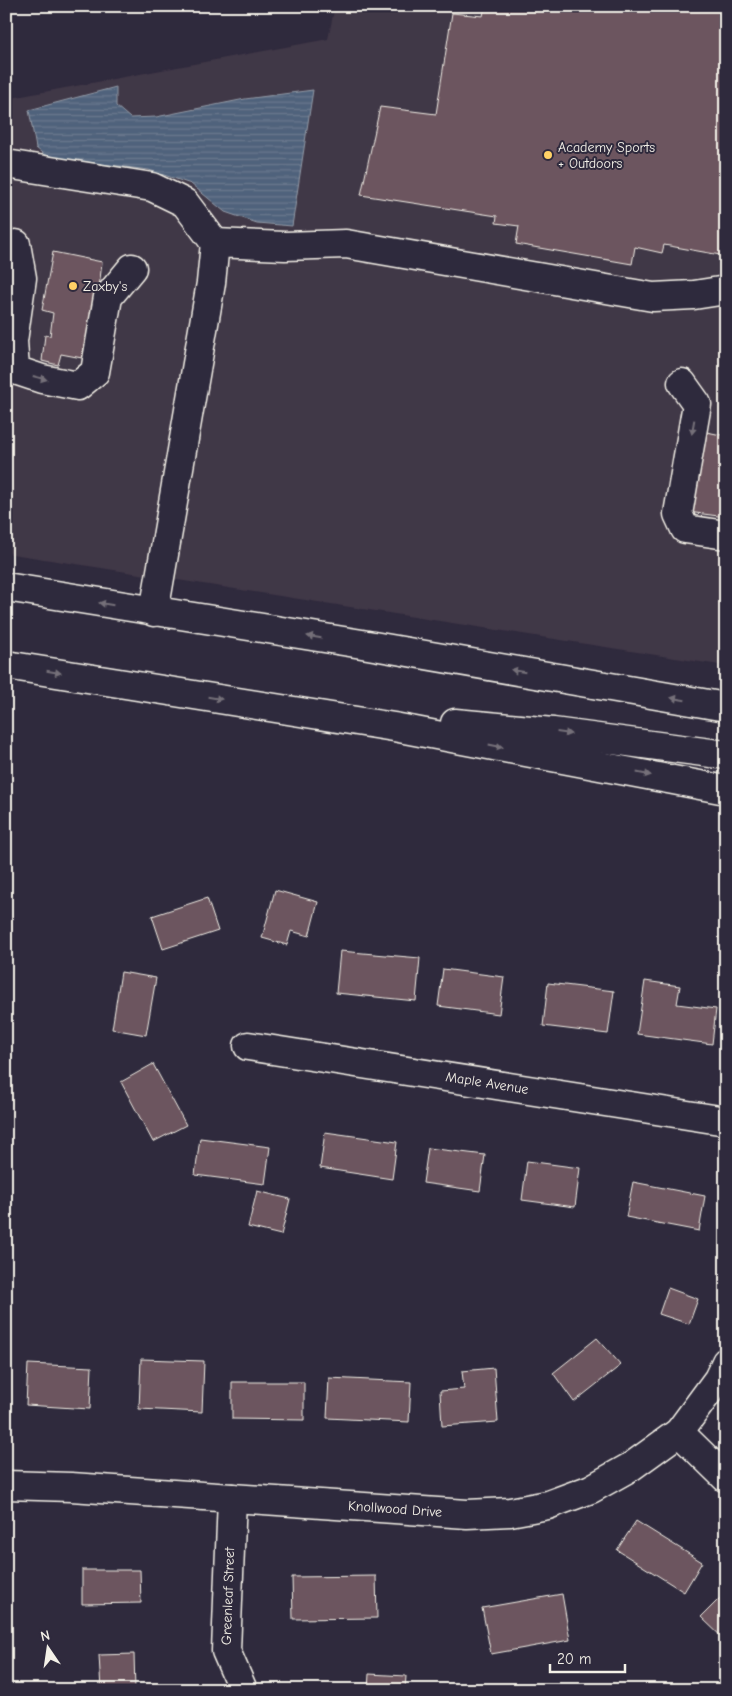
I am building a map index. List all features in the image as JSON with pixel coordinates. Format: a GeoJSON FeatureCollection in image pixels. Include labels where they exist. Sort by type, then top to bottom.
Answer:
{"type":"FeatureCollection","features":[{"type":"Feature","properties":{"kind":"main road"},"geometry":{"type":"LineString","coordinates":[[6,164],[152,188],[185,203],[215,243],[211,283],[154,612]]}},
{"type":"Feature","properties":{"kind":"main road"},"geometry":{"type":"LineString","coordinates":[[215,243],[285,246],[346,244],[652,297],[694,295],[726,290]]}},
{"type":"Feature","properties":{"kind":"main road"},"geometry":{"type":"LineString","coordinates":[[16,244],[22,278],[13,341],[15,370],[42,379],[78,386],[95,372],[108,297],[132,268]]}},
{"type":"Feature","properties":{"kind":"main road"},"geometry":{"type":"LineString","coordinates":[[682,383],[697,404],[678,514],[685,529],[726,535]]}},
{"type":"Feature","properties":{"kind":"main road"},"geometry":{"type":"LineString","coordinates":[[6,587],[362,644],[726,707]]}},
{"type":"Feature","properties":{"kind":"main road"},"geometry":{"type":"LineString","coordinates":[[6,665],[342,719],[726,790]]}},
{"type":"Feature","properties":{"kind":"main road"},"geometry":{"type":"LineString","coordinates":[[342,719],[405,718],[553,732],[726,755]]}},
{"type":"Feature","properties":{"kind":"main road","name":"Maple Avenue"},"geometry":{"type":"LineString","coordinates":[[248,1046],[726,1121]]}},
{"type":"Feature","properties":{"kind":"main road","name":"Knollwood Drive"},"geometry":{"type":"LineString","coordinates":[[6,1485],[71,1487],[467,1514],[510,1512],[548,1505],[591,1489],[632,1466],[679,1432],[718,1379],[726,1362]]}},
{"type":"Feature","properties":{"kind":"main road"},"geometry":{"type":"LineString","coordinates":[[679,1432],[726,1478]]}},
{"type":"Feature","properties":{"kind":"main road","name":"Greenleaf Street"},"geometry":{"type":"LineString","coordinates":[[232,1498],[226,1651],[243,1690]]}},
{"type":"Feature","properties":{"kind":"shaded area"},"geometry":{"type":"Polygon","coordinates":[[[335,6],[726,6],[726,666],[6,553],[6,99],[328,39],[335,6]]]}},
{"type":"Feature","properties":{"kind":"water"},"geometry":{"type":"Polygon","coordinates":[[[116,87],[116,106],[130,118],[156,117],[245,99],[313,90],[292,226],[257,223],[225,212],[191,184],[149,170],[47,157],[36,148],[29,110],[116,87]]]}},
{"type":"Feature","properties":{"kind":"building","name":"Academy Sports + Outdoors"},"geometry":{"type":"Polygon","coordinates":[[[485,6],[712,6],[726,8],[726,256],[664,245],[662,253],[635,247],[632,264],[516,244],[519,226],[496,223],[497,216],[361,195],[380,107],[436,114],[452,13],[483,16],[485,6]]]}},
{"type":"Feature","properties":{"kind":"building","name":"Zaxby's"},"geometry":{"type":"Polygon","coordinates":[[[53,252],[102,262],[93,340],[85,338],[82,358],[61,354],[58,365],[42,361],[45,335],[50,336],[53,313],[42,310],[53,252]]]}},
{"type":"Feature","properties":{"kind":"building"},"geometry":{"type":"Polygon","coordinates":[[[702,431],[726,436],[726,517],[688,512],[702,431]]]}},
{"type":"Feature","properties":{"kind":"building"},"geometry":{"type":"Polygon","coordinates":[[[275,890],[318,902],[309,936],[291,931],[287,945],[262,938],[275,890]]]}},
{"type":"Feature","properties":{"kind":"building"},"geometry":{"type":"Polygon","coordinates":[[[207,898],[218,931],[163,949],[152,916],[207,898]]]}},
{"type":"Feature","properties":{"kind":"building"},"geometry":{"type":"Polygon","coordinates":[[[340,951],[420,958],[416,1001],[336,993],[340,951]]]}},
{"type":"Feature","properties":{"kind":"building"},"geometry":{"type":"Polygon","coordinates":[[[443,969],[504,977],[499,1014],[438,1006],[443,969]]]}},
{"type":"Feature","properties":{"kind":"building"},"geometry":{"type":"Polygon","coordinates":[[[121,972],[156,978],[146,1035],[112,1029],[121,972]]]}},
{"type":"Feature","properties":{"kind":"building"},"geometry":{"type":"Polygon","coordinates":[[[645,981],[680,986],[677,1004],[716,1009],[712,1044],[637,1034],[645,981]]]}},
{"type":"Feature","properties":{"kind":"building"},"geometry":{"type":"Polygon","coordinates":[[[548,983],[614,991],[608,1034],[543,1026],[548,983]]]}},
{"type":"Feature","properties":{"kind":"building"},"geometry":{"type":"Polygon","coordinates":[[[153,1064],[186,1125],[153,1142],[121,1082],[153,1064]]]}},
{"type":"Feature","properties":{"kind":"building"},"geometry":{"type":"Polygon","coordinates":[[[325,1132],[397,1142],[392,1179],[320,1168],[325,1132]]]}},
{"type":"Feature","properties":{"kind":"building"},"geometry":{"type":"Polygon","coordinates":[[[200,1138],[270,1147],[265,1184],[195,1175],[200,1138]]]}},
{"type":"Feature","properties":{"kind":"building"},"geometry":{"type":"Polygon","coordinates":[[[428,1148],[485,1155],[480,1191],[423,1183],[428,1148]]]}},
{"type":"Feature","properties":{"kind":"building"},"geometry":{"type":"Polygon","coordinates":[[[527,1161],[580,1168],[575,1207],[522,1200],[527,1161]]]}},
{"type":"Feature","properties":{"kind":"building"},"geometry":{"type":"Polygon","coordinates":[[[633,1182],[705,1196],[699,1231],[626,1217],[633,1182]]]}},
{"type":"Feature","properties":{"kind":"building"},"geometry":{"type":"Polygon","coordinates":[[[257,1191],[290,1199],[281,1235],[248,1227],[257,1191]]]}},
{"type":"Feature","properties":{"kind":"building"},"geometry":{"type":"Polygon","coordinates":[[[668,1288],[698,1299],[689,1324],[659,1314],[668,1288]]]}},
{"type":"Feature","properties":{"kind":"building"},"geometry":{"type":"Polygon","coordinates":[[[597,1338],[621,1365],[574,1402],[553,1373],[597,1338]]]}},
{"type":"Feature","properties":{"kind":"building"},"geometry":{"type":"Polygon","coordinates":[[[141,1359],[204,1361],[202,1412],[139,1409],[141,1359]]]}},
{"type":"Feature","properties":{"kind":"building"},"geometry":{"type":"Polygon","coordinates":[[[28,1364],[92,1367],[90,1409],[26,1405],[28,1364]]]}},
{"type":"Feature","properties":{"kind":"building"},"geometry":{"type":"Polygon","coordinates":[[[494,1368],[498,1422],[442,1426],[440,1391],[464,1389],[462,1371],[494,1368]]]}},
{"type":"Feature","properties":{"kind":"building"},"geometry":{"type":"Polygon","coordinates":[[[329,1378],[411,1382],[409,1422],[327,1418],[329,1378]]]}},
{"type":"Feature","properties":{"kind":"building"},"geometry":{"type":"Polygon","coordinates":[[[232,1382],[304,1382],[304,1420],[232,1419],[232,1382]]]}},
{"type":"Feature","properties":{"kind":"building"},"geometry":{"type":"Polygon","coordinates":[[[636,1521],[702,1562],[684,1592],[617,1550],[636,1521]]]}},
{"type":"Feature","properties":{"kind":"building"},"geometry":{"type":"Polygon","coordinates":[[[82,1570],[140,1570],[141,1603],[82,1604],[82,1570]]]}},
{"type":"Feature","properties":{"kind":"building"},"geometry":{"type":"Polygon","coordinates":[[[376,1576],[377,1618],[293,1619],[292,1577],[376,1576]]]}},
{"type":"Feature","properties":{"kind":"building"},"geometry":{"type":"Polygon","coordinates":[[[726,1592],[726,1641],[701,1617],[726,1592]]]}},
{"type":"Feature","properties":{"kind":"building"},"geometry":{"type":"Polygon","coordinates":[[[562,1594],[570,1640],[491,1654],[482,1608],[562,1594]]]}},
{"type":"Feature","properties":{"kind":"building"},"geometry":{"type":"Polygon","coordinates":[[[134,1654],[135,1690],[101,1690],[99,1655],[134,1654]]]}},
{"type":"Feature","properties":{"kind":"building"},"geometry":{"type":"Polygon","coordinates":[[[369,1674],[406,1676],[405,1690],[368,1690],[369,1674]]]}},
{"type":"Feature","properties":{"kind":"place","name":"Academy Sports + Outdoors"},"geometry":{"type":"Point","coordinates":[548,155]}},
{"type":"Feature","properties":{"kind":"place","name":"Zaxby's"},"geometry":{"type":"Point","coordinates":[73,286]}}]}
